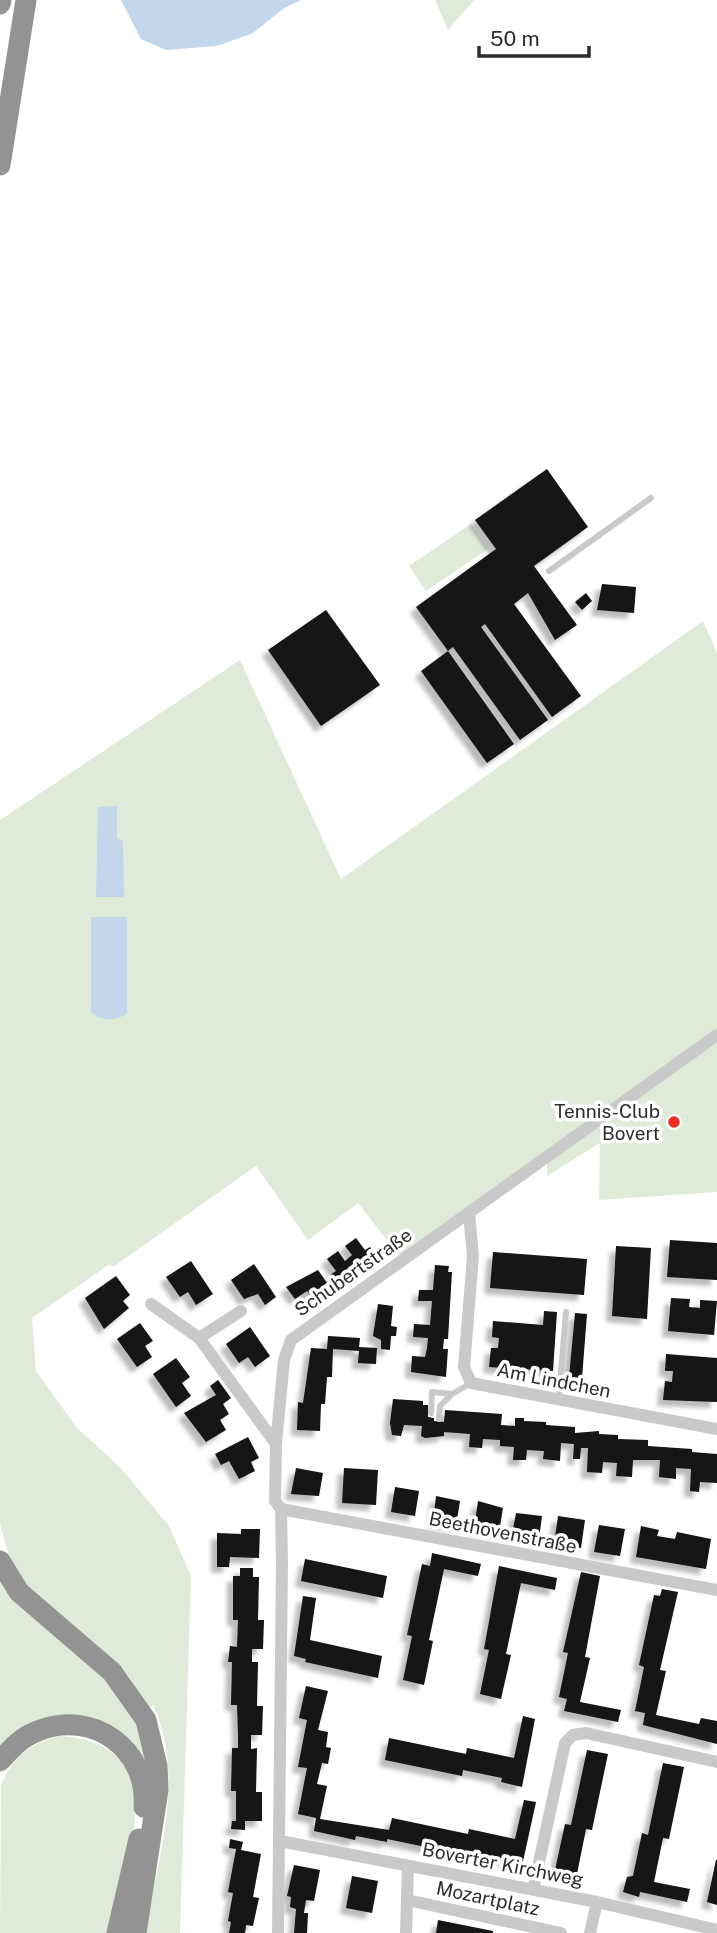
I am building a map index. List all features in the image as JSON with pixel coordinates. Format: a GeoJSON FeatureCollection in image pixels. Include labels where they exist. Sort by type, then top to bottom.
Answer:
{"type":"FeatureCollection","features":[{"type":"Feature","properties":{"kind":"highway"},"geometry":{"type":"LineString","coordinates":[[0,166],[26,0]]}},
{"type":"Feature","properties":{"kind":"highway"},"geometry":{"type":"LineString","coordinates":[[0,1561],[19,1592],[111,1672],[146,1720],[157,1766],[158,1790],[136,1933]]}},
{"type":"Feature","properties":{"kind":"highway"},"geometry":{"type":"LineString","coordinates":[[0,1762],[17,1742],[38,1731],[60,1725],[83,1726],[107,1735],[125,1748],[146,1787],[144,1817],[117,1933]]}},
{"type":"Feature","properties":{"kind":"street","name":"Schubertstraße"},"geometry":{"type":"LineString","coordinates":[[278,1933],[281,1509],[275,1501],[276,1444],[284,1360],[291,1340],[717,1035]]}},
{"type":"Feature","properties":{"kind":"street","name":"Am Lindchen"},"geometry":{"type":"LineString","coordinates":[[469,1213],[473,1256],[464,1367],[471,1383],[717,1429]]}},
{"type":"Feature","properties":{"kind":"street"},"geometry":{"type":"LineString","coordinates":[[151,1304],[199,1338],[276,1444]]}},
{"type":"Feature","properties":{"kind":"street"},"geometry":{"type":"LineString","coordinates":[[199,1338],[241,1311]]}},
{"type":"Feature","properties":{"kind":"street","name":"Beethovenstraße"},"geometry":{"type":"LineString","coordinates":[[281,1509],[717,1590]]}},
{"type":"Feature","properties":{"kind":"street"},"geometry":{"type":"LineString","coordinates":[[533,1890],[565,1743],[573,1735],[586,1733],[717,1762]]}},
{"type":"Feature","properties":{"kind":"street","name":"Boverter Kirchweg"},"geometry":{"type":"LineString","coordinates":[[280,1841],[597,1902],[717,1930]]}},
{"type":"Feature","properties":{"kind":"street"},"geometry":{"type":"LineString","coordinates":[[406,1933],[408,1866]]}},
{"type":"Feature","properties":{"kind":"street","name":"Mozartplatz"},"geometry":{"type":"LineString","coordinates":[[407,1900],[561,1933]]}},
{"type":"Feature","properties":{"kind":"street"},"geometry":{"type":"LineString","coordinates":[[590,1933],[597,1902]]}},
{"type":"Feature","properties":{"kind":"lane"},"geometry":{"type":"LineString","coordinates":[[549,571],[651,498]]}},
{"type":"Feature","properties":{"kind":"lane"},"geometry":{"type":"LineString","coordinates":[[558,1400],[566,1312]]}},
{"type":"Feature","properties":{"kind":"lane"},"geometry":{"type":"LineString","coordinates":[[439,1419],[440,1406],[452,1394],[471,1383]]}},
{"type":"Feature","properties":{"kind":"lane"},"geometry":{"type":"LineString","coordinates":[[431,1413],[432,1392],[452,1394]]}},
{"type":"Feature","properties":{"kind":"green space"},"geometry":{"type":"Polygon","coordinates":[[[435,0],[474,0],[448,30],[435,0]]]}},
{"type":"Feature","properties":{"kind":"green space"},"geometry":{"type":"Polygon","coordinates":[[[471,524],[488,549],[426,591],[409,566],[471,524]]]}},
{"type":"Feature","properties":{"kind":"green space"},"geometry":{"type":"Polygon","coordinates":[[[703,621],[717,653],[717,1031],[400,1257],[358,1203],[308,1240],[256,1166],[113,1267],[110,1264],[32,1318],[36,1371],[77,1428],[120,1467],[169,1526],[191,1576],[180,1933],[145,1933],[166,1818],[168,1760],[163,1732],[153,1705],[150,1709],[128,1676],[26,1584],[10,1560],[0,1524],[0,820],[240,660],[341,879],[703,621]]]}},
{"type":"Feature","properties":{"kind":"green space"},"geometry":{"type":"Polygon","coordinates":[[[717,1041],[717,1192],[599,1200],[600,1143],[547,1176],[547,1160],[717,1041]]]}},
{"type":"Feature","properties":{"kind":"green space"},"geometry":{"type":"Polygon","coordinates":[[[0,1571],[93,1663],[142,1725],[151,1780],[83,1721],[0,1753],[0,1571]]]}},
{"type":"Feature","properties":{"kind":"green space"},"geometry":{"type":"Polygon","coordinates":[[[60,1736],[96,1743],[119,1759],[131,1782],[135,1809],[133,1840],[112,1933],[0,1933],[1,1785],[17,1759],[31,1747],[60,1736]]]}},
{"type":"Feature","properties":{"kind":"water"},"geometry":{"type":"Polygon","coordinates":[[[121,0],[301,0],[284,8],[253,33],[217,46],[166,50],[141,39],[121,0]]]}},
{"type":"Feature","properties":{"kind":"water"},"geometry":{"type":"Polygon","coordinates":[[[117,806],[117,838],[123,841],[124,897],[96,897],[98,807],[117,806]]]}},
{"type":"Feature","properties":{"kind":"water"},"geometry":{"type":"Polygon","coordinates":[[[91,917],[127,917],[127,1013],[114,1019],[99,1018],[91,1012],[91,917]]]}},
{"type":"Feature","properties":{"kind":"building"},"geometry":{"type":"Polygon","coordinates":[[[547,469],[588,527],[534,566],[577,625],[555,640],[528,593],[514,604],[581,696],[552,717],[485,624],[481,627],[548,720],[520,740],[453,647],[448,651],[416,607],[496,549],[475,520],[547,469]]]}},
{"type":"Feature","properties":{"kind":"building"},"geometry":{"type":"Polygon","coordinates":[[[602,584],[636,587],[634,613],[597,610],[602,584]]]}},
{"type":"Feature","properties":{"kind":"building"},"geometry":{"type":"Polygon","coordinates":[[[586,593],[592,601],[582,610],[575,602],[586,593]]]}},
{"type":"Feature","properties":{"kind":"building"},"geometry":{"type":"Polygon","coordinates":[[[326,610],[380,685],[321,726],[268,650],[326,610]]]}},
{"type":"Feature","properties":{"kind":"building"},"geometry":{"type":"Polygon","coordinates":[[[448,651],[514,744],[487,763],[421,671],[448,651]]]}},
{"type":"Feature","properties":{"kind":"building"},"geometry":{"type":"Polygon","coordinates":[[[356,1238],[365,1250],[370,1247],[377,1258],[373,1261],[375,1264],[346,1285],[343,1282],[338,1286],[330,1275],[336,1271],[327,1259],[338,1251],[345,1261],[352,1255],[345,1246],[356,1238]]]}},
{"type":"Feature","properties":{"kind":"building"},"geometry":{"type":"Polygon","coordinates":[[[670,1240],[717,1243],[717,1280],[667,1277],[670,1240]]]}},
{"type":"Feature","properties":{"kind":"building"},"geometry":{"type":"Polygon","coordinates":[[[616,1246],[651,1248],[647,1319],[612,1316],[616,1246]]]}},
{"type":"Feature","properties":{"kind":"building"},"geometry":{"type":"Polygon","coordinates":[[[493,1252],[587,1259],[584,1295],[490,1288],[493,1252]]]}},
{"type":"Feature","properties":{"kind":"building"},"geometry":{"type":"Polygon","coordinates":[[[191,1261],[213,1294],[196,1305],[188,1292],[180,1297],[166,1277],[191,1261]]]}},
{"type":"Feature","properties":{"kind":"building"},"geometry":{"type":"Polygon","coordinates":[[[254,1264],[276,1297],[265,1305],[258,1294],[244,1299],[231,1280],[254,1264]]]}},
{"type":"Feature","properties":{"kind":"building"},"geometry":{"type":"Polygon","coordinates":[[[435,1265],[449,1266],[448,1272],[452,1272],[448,1339],[444,1339],[443,1349],[448,1349],[446,1377],[411,1372],[412,1356],[425,1357],[428,1338],[413,1337],[414,1324],[430,1325],[432,1301],[418,1301],[419,1290],[433,1290],[435,1265]]]}},
{"type":"Feature","properties":{"kind":"building"},"geometry":{"type":"Polygon","coordinates":[[[318,1270],[334,1293],[317,1305],[307,1291],[295,1299],[286,1287],[318,1270]]]}},
{"type":"Feature","properties":{"kind":"building"},"geometry":{"type":"Polygon","coordinates":[[[116,1276],[130,1295],[123,1301],[129,1308],[104,1329],[85,1298],[116,1276]]]}},
{"type":"Feature","properties":{"kind":"building"},"geometry":{"type":"Polygon","coordinates":[[[671,1298],[690,1299],[689,1307],[700,1308],[700,1300],[717,1301],[714,1335],[668,1331],[671,1298]]]}},
{"type":"Feature","properties":{"kind":"building"},"geometry":{"type":"Polygon","coordinates":[[[378,1304],[393,1306],[391,1326],[397,1327],[396,1336],[391,1336],[390,1350],[381,1349],[381,1340],[373,1336],[378,1304]]]}},
{"type":"Feature","properties":{"kind":"building"},"geometry":{"type":"Polygon","coordinates":[[[544,1311],[557,1312],[553,1371],[489,1367],[491,1348],[498,1348],[499,1338],[492,1337],[493,1321],[543,1325],[544,1311]]]}},
{"type":"Feature","properties":{"kind":"building"},"geometry":{"type":"Polygon","coordinates":[[[575,1313],[587,1314],[582,1378],[569,1377],[575,1313]]]}},
{"type":"Feature","properties":{"kind":"building"},"geometry":{"type":"Polygon","coordinates":[[[140,1323],[153,1341],[145,1346],[152,1357],[137,1367],[117,1339],[140,1323]]]}},
{"type":"Feature","properties":{"kind":"building"},"geometry":{"type":"Polygon","coordinates":[[[250,1327],[270,1356],[255,1367],[248,1357],[239,1363],[226,1344],[250,1327]]]}},
{"type":"Feature","properties":{"kind":"building"},"geometry":{"type":"Polygon","coordinates":[[[328,1336],[360,1338],[359,1347],[377,1348],[376,1364],[358,1363],[359,1351],[333,1349],[332,1377],[327,1377],[325,1404],[321,1404],[320,1431],[297,1430],[298,1402],[303,1403],[311,1348],[327,1349],[328,1336]]]}},
{"type":"Feature","properties":{"kind":"building"},"geometry":{"type":"Polygon","coordinates":[[[666,1354],[717,1358],[717,1402],[663,1400],[665,1381],[672,1382],[673,1371],[665,1371],[666,1354]]]}},
{"type":"Feature","properties":{"kind":"building"},"geometry":{"type":"Polygon","coordinates":[[[176,1358],[190,1377],[182,1383],[191,1396],[176,1407],[153,1374],[176,1358]]]}},
{"type":"Feature","properties":{"kind":"building"},"geometry":{"type":"Polygon","coordinates":[[[218,1380],[231,1398],[223,1404],[229,1414],[220,1420],[226,1430],[206,1442],[184,1413],[216,1395],[210,1386],[218,1380]]]}},
{"type":"Feature","properties":{"kind":"building"},"geometry":{"type":"Polygon","coordinates":[[[393,1399],[423,1401],[423,1405],[428,1405],[428,1417],[434,1418],[434,1421],[444,1422],[445,1410],[502,1414],[501,1425],[515,1426],[515,1418],[524,1418],[524,1421],[546,1422],[546,1425],[575,1427],[575,1433],[599,1431],[599,1434],[618,1435],[618,1439],[648,1440],[648,1446],[717,1454],[717,1483],[700,1482],[699,1492],[690,1491],[691,1469],[676,1468],[676,1479],[659,1477],[660,1460],[633,1460],[632,1477],[616,1476],[617,1463],[603,1462],[602,1473],[587,1472],[588,1448],[581,1448],[580,1459],[573,1459],[574,1444],[561,1443],[560,1461],[543,1459],[544,1451],[527,1450],[526,1460],[513,1460],[514,1447],[500,1446],[500,1440],[483,1439],[482,1448],[469,1447],[470,1434],[444,1432],[444,1436],[425,1438],[421,1436],[422,1426],[404,1425],[401,1436],[392,1435],[390,1423],[393,1399]]]}},
{"type":"Feature","properties":{"kind":"building"},"geometry":{"type":"Polygon","coordinates":[[[248,1437],[259,1458],[251,1462],[255,1471],[239,1479],[229,1461],[221,1465],[215,1454],[248,1437]]]}},
{"type":"Feature","properties":{"kind":"building"},"geometry":{"type":"Polygon","coordinates":[[[296,1468],[323,1473],[319,1496],[291,1494],[296,1468]]]}},
{"type":"Feature","properties":{"kind":"building"},"geometry":{"type":"Polygon","coordinates":[[[344,1468],[378,1470],[376,1505],[342,1503],[344,1468]]]}},
{"type":"Feature","properties":{"kind":"building"},"geometry":{"type":"Polygon","coordinates":[[[395,1487],[419,1491],[415,1516],[391,1512],[395,1487]]]}},
{"type":"Feature","properties":{"kind":"building"},"geometry":{"type":"Polygon","coordinates":[[[436,1496],[460,1501],[456,1526],[433,1522],[436,1496]]]}},
{"type":"Feature","properties":{"kind":"building"},"geometry":{"type":"Polygon","coordinates":[[[478,1501],[503,1508],[499,1533],[474,1529],[478,1501]]]}},
{"type":"Feature","properties":{"kind":"building"},"geometry":{"type":"Polygon","coordinates":[[[516,1513],[542,1516],[539,1539],[512,1535],[516,1513]]]}},
{"type":"Feature","properties":{"kind":"building"},"geometry":{"type":"Polygon","coordinates":[[[558,1516],[585,1520],[581,1548],[554,1544],[558,1516]]]}},
{"type":"Feature","properties":{"kind":"building"},"geometry":{"type":"Polygon","coordinates":[[[599,1525],[625,1529],[620,1556],[594,1552],[599,1525]]]}},
{"type":"Feature","properties":{"kind":"building"},"geometry":{"type":"Polygon","coordinates":[[[641,1526],[659,1530],[657,1536],[675,1539],[677,1532],[711,1539],[706,1569],[636,1557],[641,1526]]]}},
{"type":"Feature","properties":{"kind":"building"},"geometry":{"type":"Polygon","coordinates":[[[241,1529],[260,1529],[259,1558],[230,1557],[229,1567],[217,1567],[217,1533],[241,1534],[241,1529]]]}},
{"type":"Feature","properties":{"kind":"building"},"geometry":{"type":"Polygon","coordinates":[[[432,1553],[481,1564],[478,1576],[444,1569],[429,1640],[433,1641],[424,1685],[403,1680],[412,1636],[407,1635],[422,1564],[430,1566],[432,1553]]]}},
{"type":"Feature","properties":{"kind":"building"},"geometry":{"type":"Polygon","coordinates":[[[305,1559],[387,1576],[383,1598],[301,1581],[305,1559]]]}},
{"type":"Feature","properties":{"kind":"building"},"geometry":{"type":"Polygon","coordinates":[[[499,1566],[557,1578],[555,1590],[521,1583],[506,1654],[511,1655],[501,1699],[480,1694],[489,1650],[484,1649],[499,1566]]]}},
{"type":"Feature","properties":{"kind":"building"},"geometry":{"type":"Polygon","coordinates":[[[240,1568],[253,1568],[253,1577],[259,1577],[258,1620],[264,1620],[263,1649],[252,1649],[252,1662],[258,1662],[257,1706],[263,1706],[262,1735],[251,1735],[251,1749],[257,1748],[256,1792],[262,1792],[262,1821],[245,1821],[245,1830],[231,1829],[232,1821],[236,1821],[236,1791],[231,1791],[232,1748],[238,1748],[238,1735],[237,1705],[231,1705],[232,1662],[228,1662],[230,1646],[237,1647],[238,1620],[233,1620],[233,1576],[240,1576],[240,1568]]]}},
{"type":"Feature","properties":{"kind":"building"},"geometry":{"type":"Polygon","coordinates":[[[581,1572],[600,1576],[585,1657],[590,1658],[580,1702],[621,1710],[618,1722],[564,1711],[567,1699],[559,1697],[568,1653],[563,1652],[581,1572]]]}},
{"type":"Feature","properties":{"kind":"building"},"geometry":{"type":"Polygon","coordinates":[[[662,1589],[678,1592],[660,1670],[666,1671],[656,1715],[699,1724],[701,1718],[717,1721],[717,1744],[643,1725],[645,1713],[635,1711],[644,1667],[639,1665],[654,1595],[660,1596],[662,1589]]]}},
{"type":"Feature","properties":{"kind":"building"},"geometry":{"type":"Polygon","coordinates":[[[303,1596],[316,1598],[310,1640],[382,1656],[378,1678],[305,1662],[306,1659],[294,1656],[303,1596]]]}},
{"type":"Feature","properties":{"kind":"building"},"geometry":{"type":"Polygon","coordinates":[[[306,1686],[328,1691],[318,1730],[328,1732],[326,1747],[331,1748],[328,1764],[322,1763],[317,1784],[327,1786],[320,1819],[389,1830],[392,1818],[468,1834],[469,1829],[515,1839],[524,1800],[536,1802],[522,1866],[504,1862],[505,1859],[465,1850],[464,1855],[387,1839],[387,1842],[356,1836],[355,1840],[314,1831],[316,1818],[298,1814],[307,1768],[298,1767],[307,1720],[299,1718],[306,1686]]]}},
{"type":"Feature","properties":{"kind":"building"},"geometry":{"type":"Polygon","coordinates":[[[523,1716],[535,1719],[522,1787],[501,1782],[502,1778],[463,1770],[462,1776],[385,1760],[389,1738],[466,1754],[467,1748],[514,1758],[523,1716]]]}},
{"type":"Feature","properties":{"kind":"building"},"geometry":{"type":"Polygon","coordinates":[[[587,1750],[608,1754],[592,1830],[586,1829],[577,1874],[555,1870],[565,1824],[571,1825],[587,1750]]]}},
{"type":"Feature","properties":{"kind":"building"},"geometry":{"type":"Polygon","coordinates":[[[663,1763],[684,1767],[669,1839],[663,1838],[654,1882],[690,1889],[687,1902],[640,1892],[639,1897],[623,1892],[627,1877],[633,1876],[642,1833],[648,1835],[663,1763]]]}},
{"type":"Feature","properties":{"kind":"building"},"geometry":{"type":"Polygon","coordinates":[[[230,1839],[243,1842],[241,1850],[261,1854],[253,1897],[259,1898],[253,1926],[246,1925],[245,1933],[229,1933],[231,1922],[228,1921],[233,1893],[228,1892],[236,1849],[229,1848],[230,1839]]]}},
{"type":"Feature","properties":{"kind":"building"},"geometry":{"type":"Polygon","coordinates":[[[717,1860],[717,1905],[707,1902],[717,1860]]]}},
{"type":"Feature","properties":{"kind":"building"},"geometry":{"type":"Polygon","coordinates":[[[294,1865],[320,1870],[314,1901],[306,1900],[304,1913],[308,1913],[307,1933],[294,1933],[296,1909],[290,1907],[291,1897],[287,1896],[294,1865]]]}},
{"type":"Feature","properties":{"kind":"building"},"geometry":{"type":"Polygon","coordinates":[[[352,1876],[378,1881],[372,1913],[346,1908],[352,1876]]]}},
{"type":"Feature","properties":{"kind":"building"},"geometry":{"type":"Polygon","coordinates":[[[438,1920],[493,1931],[493,1933],[436,1933],[438,1920]]]}},
{"type":"Feature","properties":{"kind":"place","name":"Tennis-Club Bovert"},"geometry":{"type":"Point","coordinates":[674,1122]}}]}
